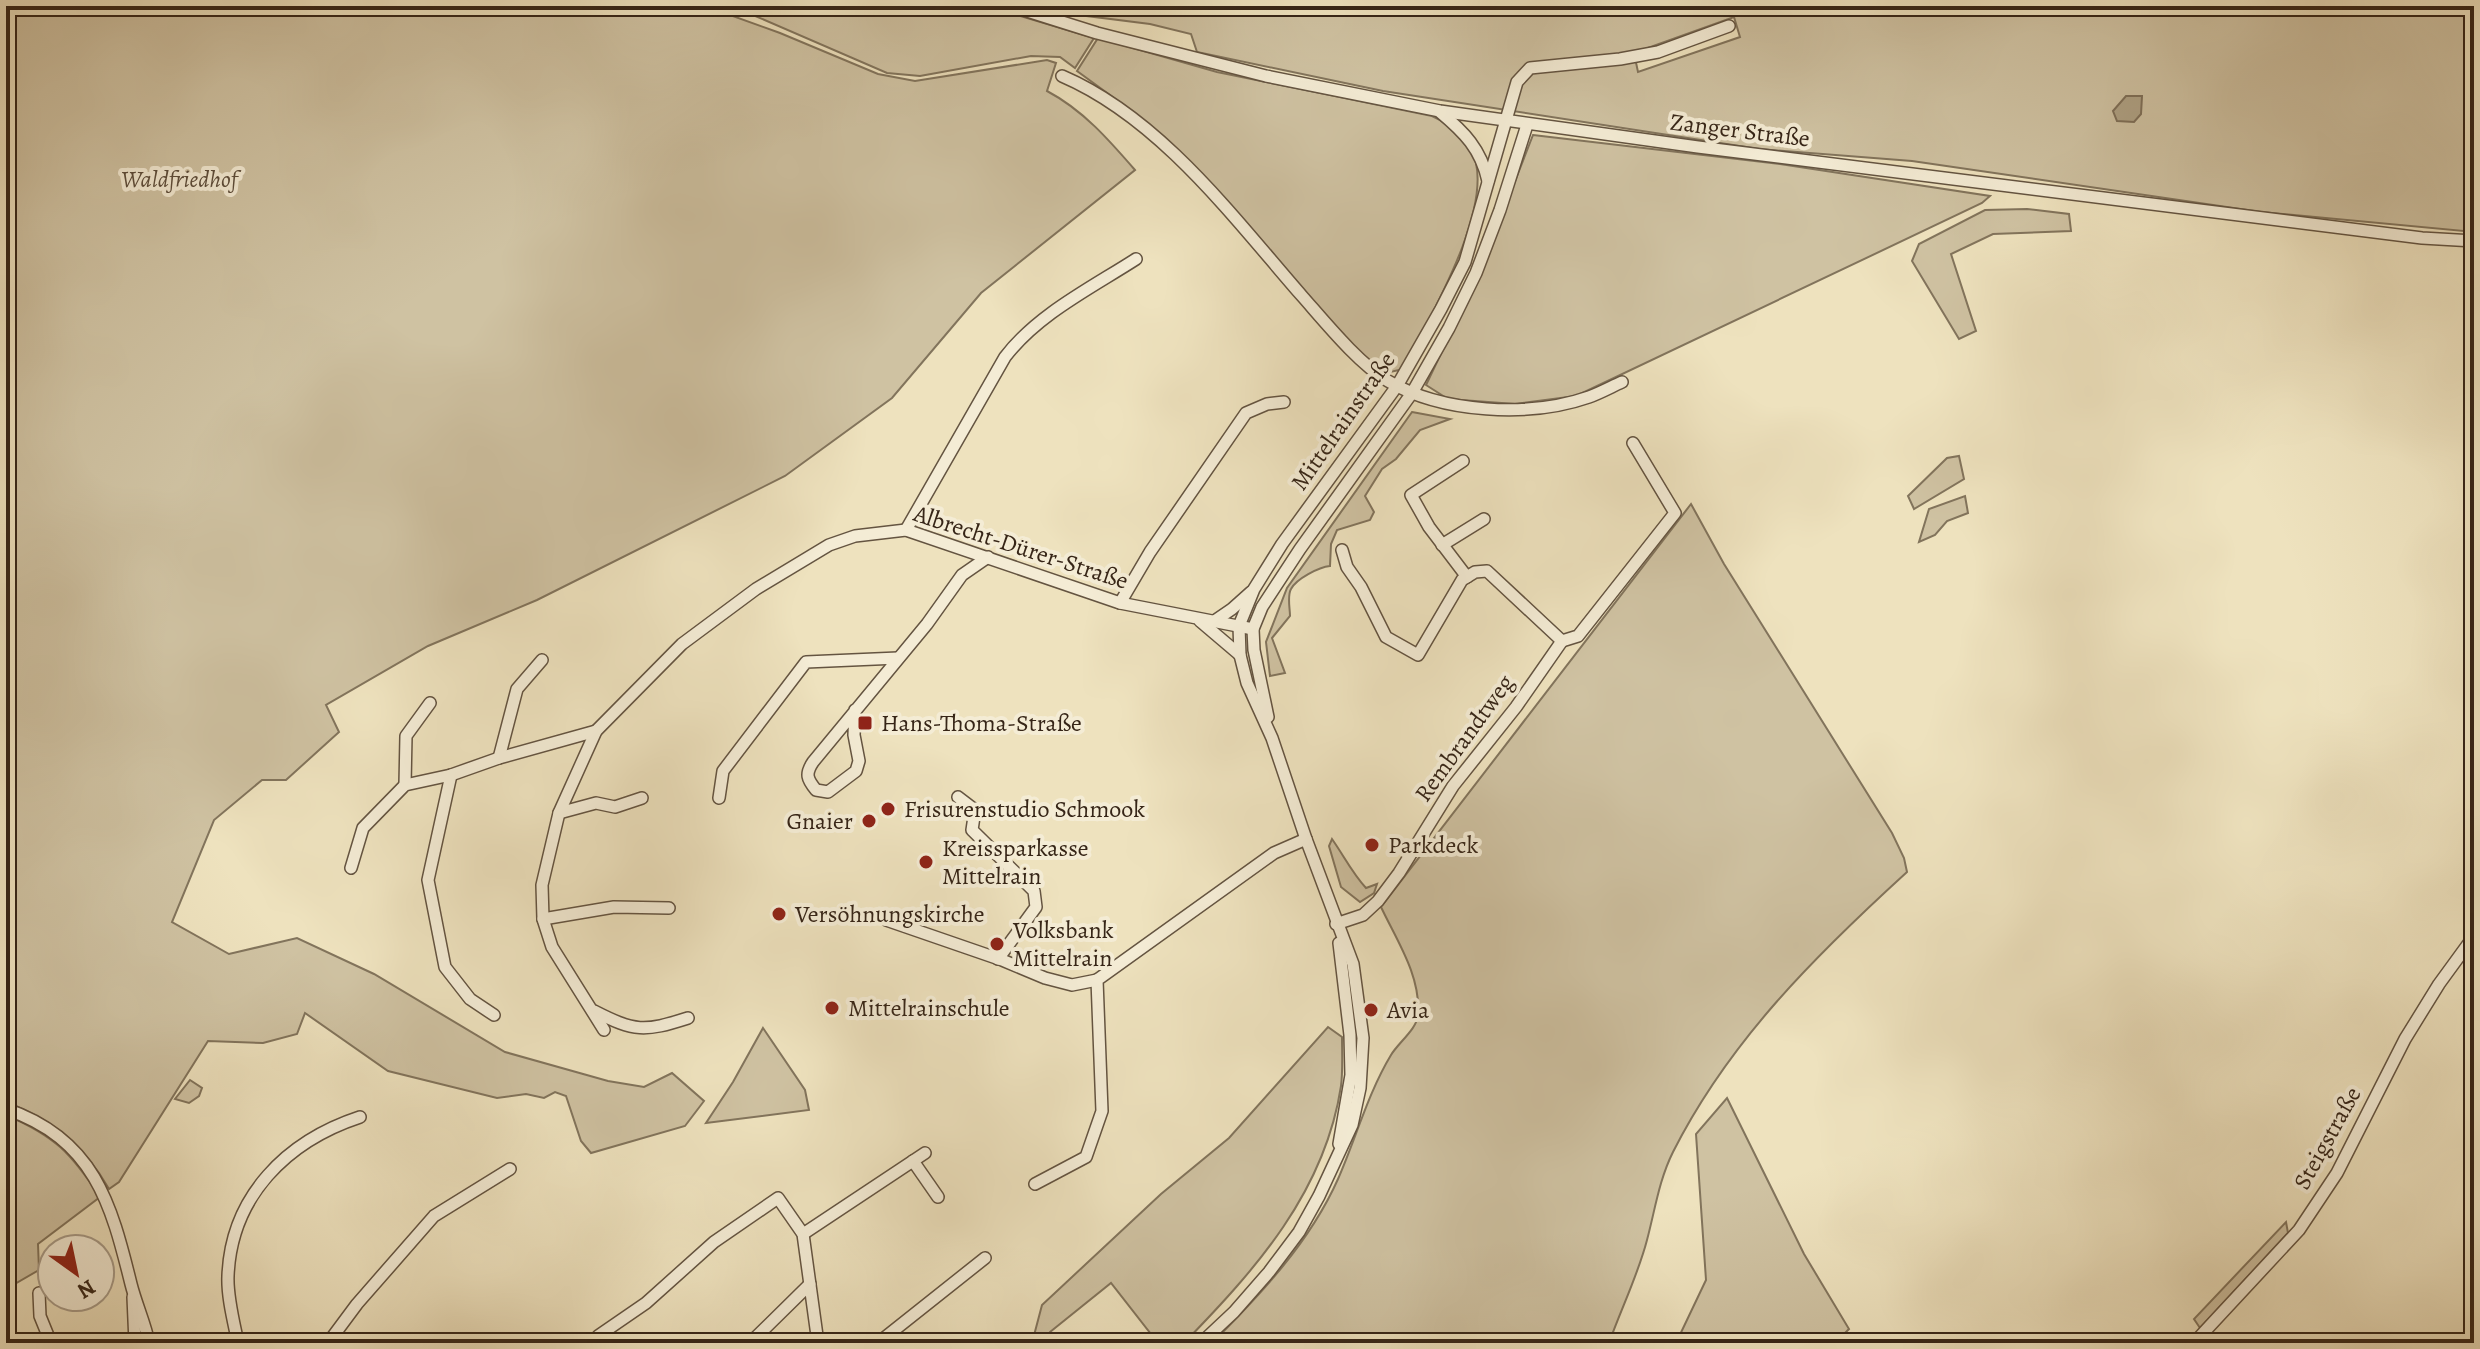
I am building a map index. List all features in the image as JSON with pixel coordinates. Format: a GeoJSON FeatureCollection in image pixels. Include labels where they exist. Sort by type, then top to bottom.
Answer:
{"type":"FeatureCollection","features":[{"type":"Feature","properties":{"kind":"street","name":"Zanger Straße"},"geometry":{"type":"LineString","coordinates":[[1011,6],[1097,33],[1266,76],[1506,122],[2422,238],[2474,241]]}},
{"type":"Feature","properties":{"kind":"street","name":"Mittelrainstraße"},"geometry":{"type":"LineString","coordinates":[[1201,1343],[1243,1302],[1299,1232],[1319,1196],[1352,1125],[1360,1088],[1363,1038],[1353,964],[1336,924],[1272,738],[1247,683],[1240,655],[1239,626],[1254,589],[1282,544],[1397,386],[1465,262],[1517,82],[1530,68],[1658,52],[1729,26]]}},
{"type":"Feature","properties":{"kind":"street"},"geometry":{"type":"LineString","coordinates":[[1062,76],[1093,89],[1112,102],[1202,181],[1335,334],[1384,379],[1412,393],[1449,405],[1504,409],[1560,404],[1588,397],[1622,382]]}},
{"type":"Feature","properties":{"kind":"street"},"geometry":{"type":"LineString","coordinates":[[1440,111],[1473,142],[1489,183]]}},
{"type":"Feature","properties":{"kind":"street","name":"Mittelrainstraße"},"geometry":{"type":"LineString","coordinates":[[1272,738],[1254,650],[1253,629],[1273,587],[1412,393],[1449,328],[1476,273],[1527,125]]}},
{"type":"Feature","properties":{"kind":"street"},"geometry":{"type":"LineString","coordinates":[[906,530],[1005,357],[1018,340],[1040,321],[1136,259]]}},
{"type":"Feature","properties":{"kind":"street"},"geometry":{"type":"LineString","coordinates":[[1120,603],[1150,552],[1246,413],[1267,404],[1284,402]]}},
{"type":"Feature","properties":{"kind":"street","name":"Rembrandtweg"},"geometry":{"type":"LineString","coordinates":[[1336,924],[1363,915],[1378,901],[1453,786],[1516,707],[1562,641],[1578,636],[1675,513],[1633,443]]}},
{"type":"Feature","properties":{"kind":"street"},"geometry":{"type":"LineString","coordinates":[[1463,461],[1411,495],[1442,545],[1467,577]]}},
{"type":"Feature","properties":{"kind":"street"},"geometry":{"type":"LineString","coordinates":[[1442,545],[1484,519]]}},
{"type":"Feature","properties":{"kind":"street","name":"Albrecht-Dürer-Straße"},"geometry":{"type":"LineString","coordinates":[[604,1030],[552,947],[543,919],[542,885],[559,813],[596,731],[682,644],[743,597],[829,545],[855,536],[906,530],[1120,603],[1253,629]]}},
{"type":"Feature","properties":{"kind":"street"},"geometry":{"type":"LineString","coordinates":[[1342,550],[1347,567],[1361,587],[1386,637],[1418,655],[1462,580],[1475,572],[1487,571],[1562,641]]}},
{"type":"Feature","properties":{"kind":"street"},"geometry":{"type":"LineString","coordinates":[[855,710],[854,735],[859,761],[856,771],[828,792],[816,790],[807,776],[807,770],[855,710],[948,597],[962,575],[988,557]]}},
{"type":"Feature","properties":{"kind":"street"},"geometry":{"type":"LineString","coordinates":[[1213,622],[1254,589]]}},
{"type":"Feature","properties":{"kind":"street"},"geometry":{"type":"LineString","coordinates":[[1199,620],[1240,655]]}},
{"type":"Feature","properties":{"kind":"street"},"geometry":{"type":"LineString","coordinates":[[719,798],[723,771],[806,662],[898,658]]}},
{"type":"Feature","properties":{"kind":"street"},"geometry":{"type":"LineString","coordinates":[[499,758],[517,689],[542,660]]}},
{"type":"Feature","properties":{"kind":"street"},"geometry":{"type":"LineString","coordinates":[[405,785],[406,736],[430,703]]}},
{"type":"Feature","properties":{"kind":"street"},"geometry":{"type":"LineString","coordinates":[[351,868],[363,828],[405,785],[451,775],[596,731]]}},
{"type":"Feature","properties":{"kind":"street"},"geometry":{"type":"LineString","coordinates":[[451,775],[428,880],[445,967],[470,999],[494,1015]]}},
{"type":"Feature","properties":{"kind":"street"},"geometry":{"type":"LineString","coordinates":[[958,797],[975,810],[972,830],[1034,891],[1036,907],[998,959]]}},
{"type":"Feature","properties":{"kind":"street"},"geometry":{"type":"LineString","coordinates":[[559,813],[596,803],[615,807],[642,798]]}},
{"type":"Feature","properties":{"kind":"street"},"geometry":{"type":"LineString","coordinates":[[886,920],[1072,985],[1097,980],[1274,853],[1306,839]]}},
{"type":"Feature","properties":{"kind":"street"},"geometry":{"type":"LineString","coordinates":[[543,919],[614,907],[669,908]]}},
{"type":"Feature","properties":{"kind":"street","name":"Steigstraße"},"geometry":{"type":"LineString","coordinates":[[2194,1343],[2299,1230],[2337,1173],[2405,1039],[2474,936]]}},
{"type":"Feature","properties":{"kind":"street"},"geometry":{"type":"LineString","coordinates":[[1035,1184],[1086,1157],[1102,1111],[1097,980]]}},
{"type":"Feature","properties":{"kind":"street"},"geometry":{"type":"LineString","coordinates":[[593,1011],[627,1028],[655,1028],[688,1018]]}},
{"type":"Feature","properties":{"kind":"street"},"geometry":{"type":"LineString","coordinates":[[6,1109],[46,1127],[89,1167],[111,1208],[149,1343]]}},
{"type":"Feature","properties":{"kind":"street"},"geometry":{"type":"LineString","coordinates":[[238,1343],[228,1276],[240,1219],[258,1184],[307,1142],[330,1127],[360,1117]]}},
{"type":"Feature","properties":{"kind":"street"},"geometry":{"type":"LineString","coordinates":[[803,1234],[925,1153]]}},
{"type":"Feature","properties":{"kind":"street"},"geometry":{"type":"LineString","coordinates":[[913,1161],[938,1197]]}},
{"type":"Feature","properties":{"kind":"street"},"geometry":{"type":"LineString","coordinates":[[328,1343],[357,1304],[434,1216],[510,1169]]}},
{"type":"Feature","properties":{"kind":"street"},"geometry":{"type":"LineString","coordinates":[[598,1336],[646,1303],[714,1242],[778,1198],[803,1234],[818,1343]]}},
{"type":"Feature","properties":{"kind":"street"},"geometry":{"type":"LineString","coordinates":[[878,1343],[985,1258]]}},
{"type":"Feature","properties":{"kind":"street"},"geometry":{"type":"LineString","coordinates":[[750,1343],[810,1284]]}},
{"type":"Feature","properties":{"kind":"street"},"geometry":{"type":"LineString","coordinates":[[133,1289],[135,1343]]}},
{"type":"Feature","properties":{"kind":"street"},"geometry":{"type":"LineString","coordinates":[[40,1313],[51,1343]]}},
{"type":"Feature","properties":{"kind":"green space","name":"Waldfriedhof"},"geometry":{"type":"Polygon","coordinates":[[[6,6],[705,6],[878,74],[915,81],[1047,60],[1056,63],[1047,91],[1084,116],[1135,170],[981,293],[892,398],[785,476],[537,600],[428,646],[326,705],[339,732],[286,780],[262,780],[214,820],[172,922],[229,954],[297,938],[374,974],[505,1052],[608,1081],[644,1087],[672,1073],[704,1101],[685,1126],[591,1153],[581,1141],[566,1096],[555,1092],[544,1098],[526,1094],[497,1098],[388,1071],[305,1013],[297,1034],[263,1043],[208,1041],[119,1182],[109,1189],[89,1159],[66,1136],[39,1117],[6,1102],[6,6]]]}},
{"type":"Feature","properties":{"kind":"green space"},"geometry":{"type":"Polygon","coordinates":[[[724,6],[987,6],[1094,38],[1075,68],[1060,57],[1031,56],[920,76],[887,73],[753,15],[724,6]]]}},
{"type":"Feature","properties":{"kind":"green space"},"geometry":{"type":"Polygon","coordinates":[[[1086,6],[2474,6],[2474,232],[2261,212],[1912,161],[1759,149],[1383,91],[1197,52],[1191,34],[1150,24],[1087,16],[1086,6]],[[1734,17],[1634,53],[1638,72],[1740,37],[1734,17]]]}},
{"type":"Feature","properties":{"kind":"green space"},"geometry":{"type":"Polygon","coordinates":[[[1098,38],[1217,72],[1432,116],[1460,134],[1470,147],[1476,163],[1474,211],[1443,293],[1407,364],[1390,372],[1374,367],[1335,334],[1165,143],[1125,106],[1077,71],[1098,38]]]}},
{"type":"Feature","properties":{"kind":"green space"},"geometry":{"type":"Polygon","coordinates":[[[1533,135],[1780,164],[1990,196],[1982,203],[1576,396],[1515,404],[1448,399],[1426,385],[1478,276],[1533,135]]]}},
{"type":"Feature","properties":{"kind":"green space"},"geometry":{"type":"Polygon","coordinates":[[[2027,209],[2069,214],[2071,231],[1993,234],[1951,254],[1976,331],[1959,339],[1912,261],[1919,244],[1985,210],[2027,209]]]}},
{"type":"Feature","properties":{"kind":"green space"},"geometry":{"type":"Polygon","coordinates":[[[1412,412],[1450,419],[1420,430],[1396,459],[1382,469],[1365,496],[1374,512],[1370,520],[1337,530],[1331,544],[1330,566],[1308,574],[1291,589],[1290,616],[1272,638],[1285,673],[1270,676],[1266,642],[1287,588],[1412,412]]]}},
{"type":"Feature","properties":{"kind":"green space"},"geometry":{"type":"Polygon","coordinates":[[[1959,456],[1964,479],[1914,509],[1908,496],[1947,458],[1959,456]]]}},
{"type":"Feature","properties":{"kind":"green space"},"geometry":{"type":"Polygon","coordinates":[[[1965,496],[1968,513],[1947,521],[1935,535],[1919,542],[1929,509],[1965,496]]]}},
{"type":"Feature","properties":{"kind":"green space"},"geometry":{"type":"Polygon","coordinates":[[[1691,504],[1724,564],[1892,833],[1907,872],[1840,935],[1777,1002],[1720,1073],[1695,1112],[1664,1173],[1643,1253],[1609,1343],[1212,1343],[1266,1287],[1327,1202],[1383,1070],[1417,1020],[1418,1001],[1412,973],[1381,907],[1691,504]]]}},
{"type":"Feature","properties":{"kind":"green space"},"geometry":{"type":"Polygon","coordinates":[[[1332,839],[1366,888],[1377,884],[1374,893],[1360,902],[1341,887],[1329,846],[1332,839]]]}},
{"type":"Feature","properties":{"kind":"green space"},"geometry":{"type":"Polygon","coordinates":[[[1328,1027],[1342,1037],[1342,1074],[1333,1124],[1320,1160],[1284,1226],[1211,1315],[1184,1343],[1158,1343],[1111,1283],[1050,1332],[1048,1343],[1032,1343],[1042,1305],[1161,1194],[1229,1138],[1328,1027]]]}},
{"type":"Feature","properties":{"kind":"green space"},"geometry":{"type":"Polygon","coordinates":[[[763,1028],[805,1090],[809,1110],[706,1123],[733,1082],[763,1028]]]}},
{"type":"Feature","properties":{"kind":"green space"},"geometry":{"type":"Polygon","coordinates":[[[190,1080],[202,1088],[199,1096],[189,1103],[175,1099],[190,1080]]]}},
{"type":"Feature","properties":{"kind":"green space"},"geometry":{"type":"Polygon","coordinates":[[[1727,1098],[1804,1254],[1849,1329],[1835,1343],[1676,1343],[1706,1280],[1696,1134],[1727,1098]]]}},
{"type":"Feature","properties":{"kind":"green space"},"geometry":{"type":"Polygon","coordinates":[[[6,1115],[37,1130],[60,1147],[100,1197],[53,1233],[36,1233],[36,1272],[6,1289],[6,1115]]]}},
{"type":"Feature","properties":{"kind":"green space"},"geometry":{"type":"Polygon","coordinates":[[[2286,1222],[2288,1233],[2200,1328],[2194,1319],[2286,1222]]]}},
{"type":"Feature","properties":{"kind":"shaded area"},"geometry":{"type":"Polygon","coordinates":[[[2126,96],[2142,96],[2141,114],[2134,122],[2117,121],[2113,111],[2126,96]]]}},
{"type":"Feature","properties":{"kind":"place","name":"Hans-Thoma-Straße"},"geometry":{"type":"Point","coordinates":[865,723]}},
{"type":"Feature","properties":{"kind":"place","name":"Frisurenstudio Schmook"},"geometry":{"type":"Point","coordinates":[888,809]}},
{"type":"Feature","properties":{"kind":"place","name":"Gnaier"},"geometry":{"type":"Point","coordinates":[869,821]}},
{"type":"Feature","properties":{"kind":"place","name":"Parkdeck"},"geometry":{"type":"Point","coordinates":[1372,845]}},
{"type":"Feature","properties":{"kind":"place","name":"Kreissparkasse Mittelrain"},"geometry":{"type":"Point","coordinates":[926,862]}},
{"type":"Feature","properties":{"kind":"place","name":"Versöhnungskirche"},"geometry":{"type":"Point","coordinates":[779,914]}},
{"type":"Feature","properties":{"kind":"place","name":"Volksbank Mittelrain"},"geometry":{"type":"Point","coordinates":[997,944]}},
{"type":"Feature","properties":{"kind":"place","name":"Mittelrainschule"},"geometry":{"type":"Point","coordinates":[832,1008]}},
{"type":"Feature","properties":{"kind":"place","name":"Avia"},"geometry":{"type":"Point","coordinates":[1371,1010]}}]}
